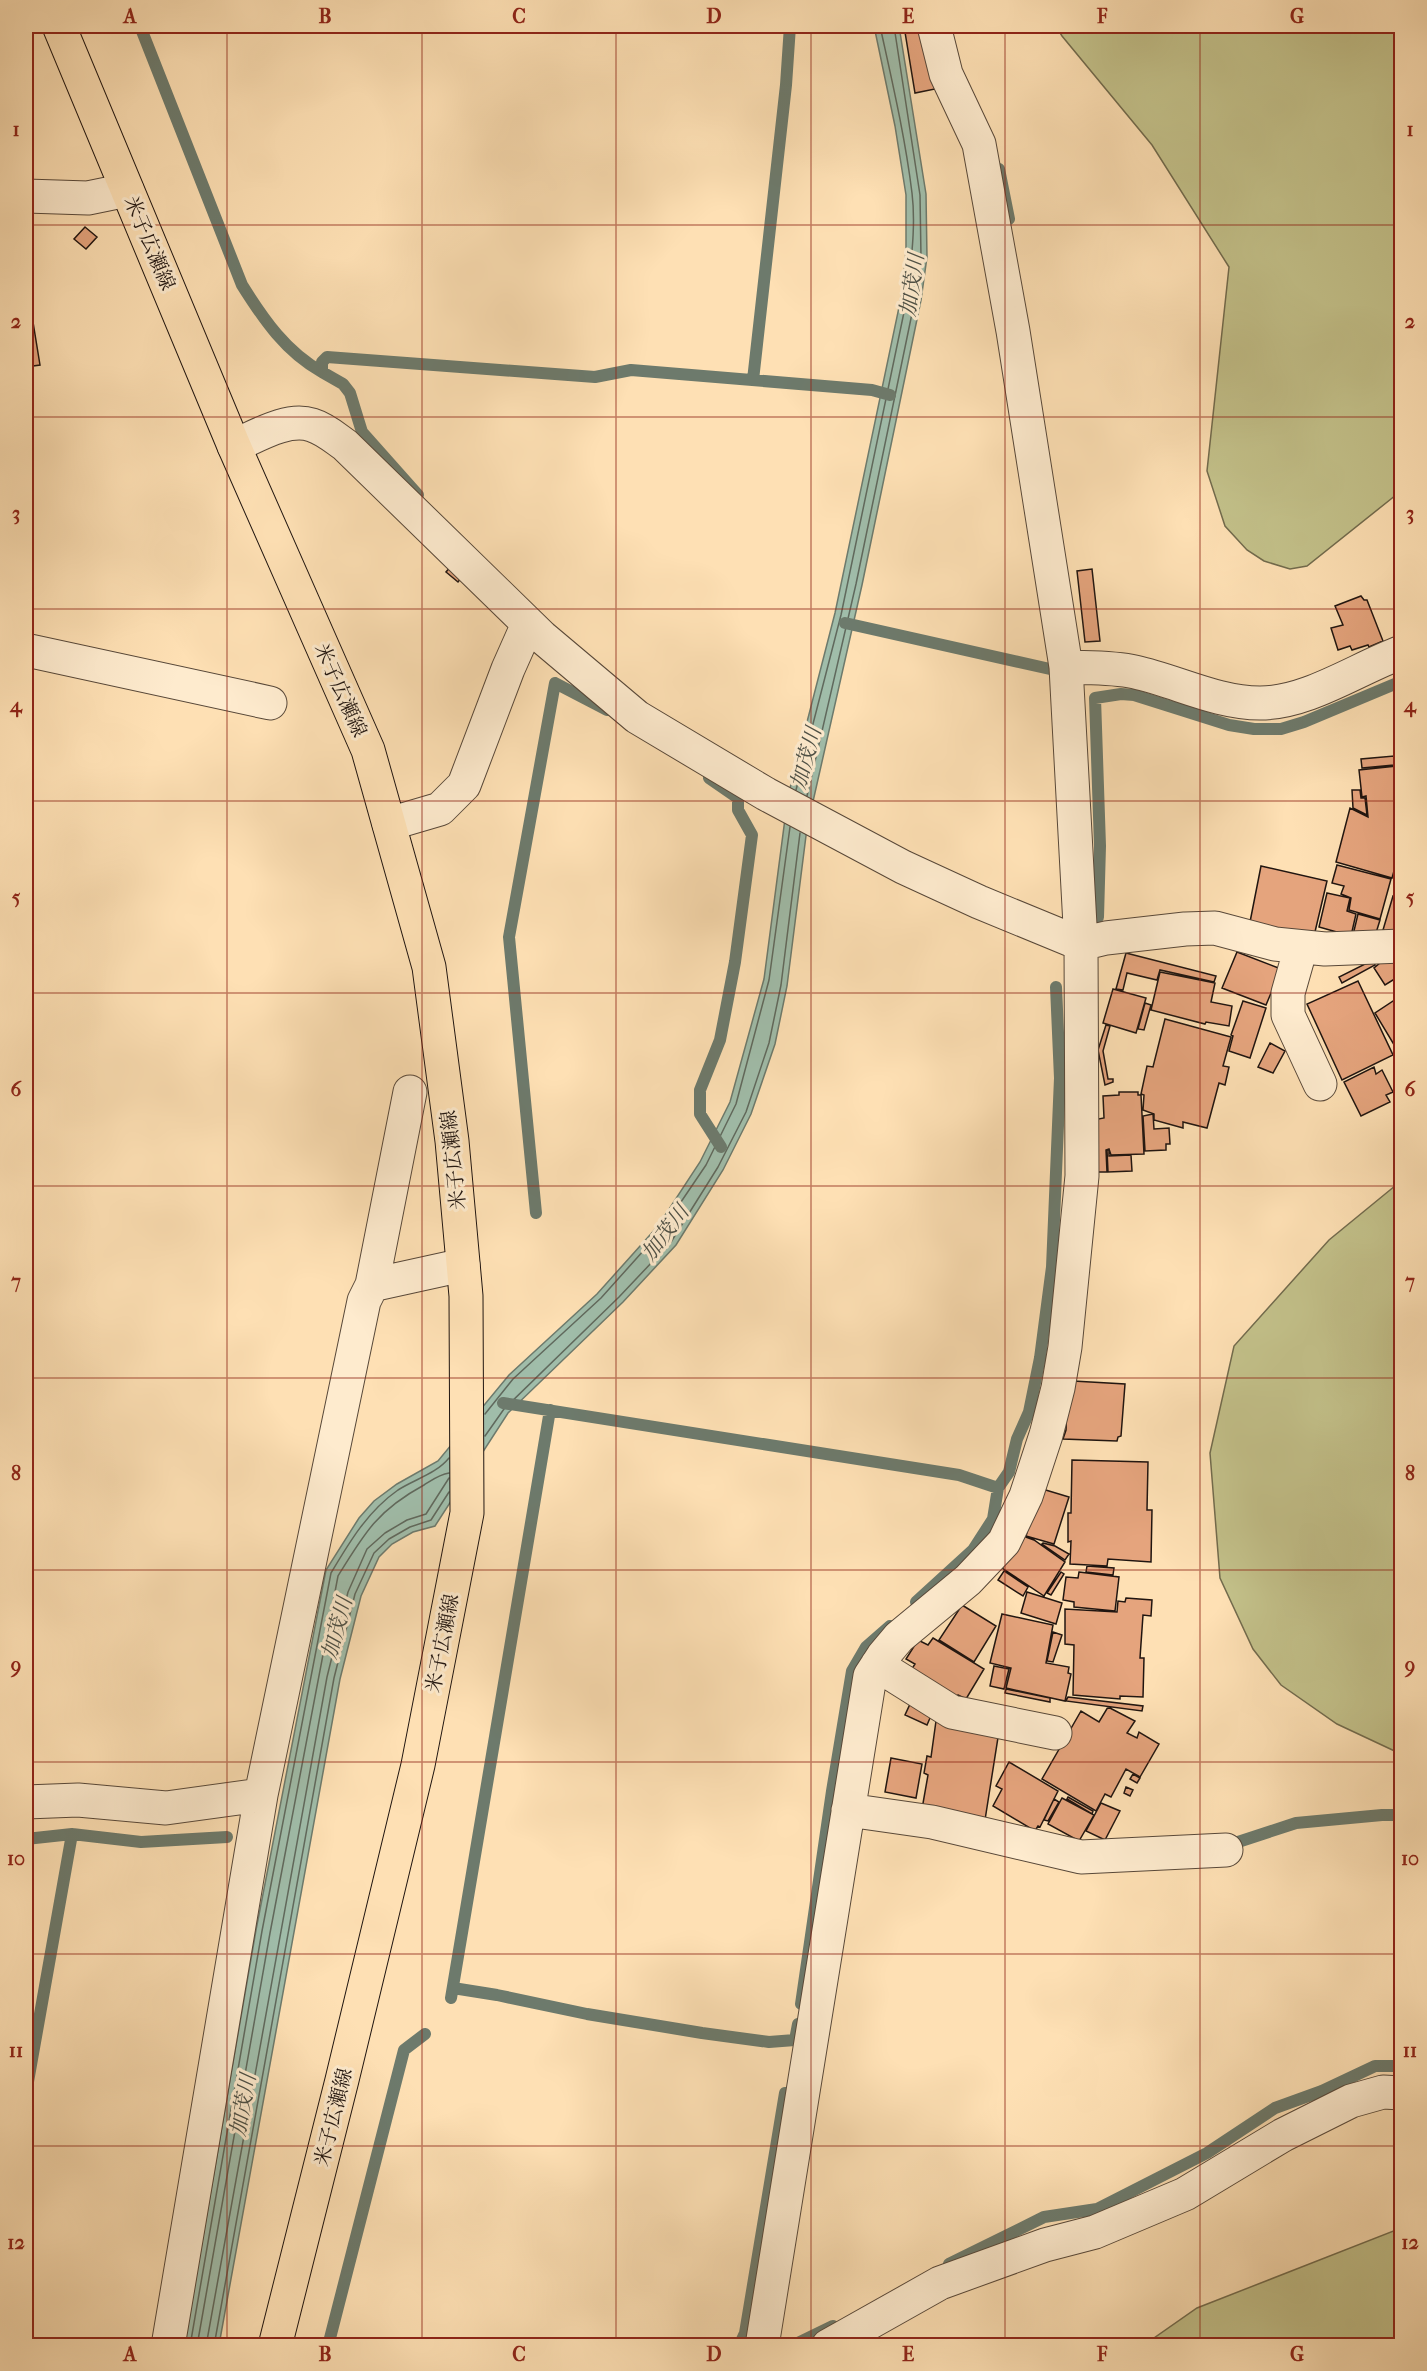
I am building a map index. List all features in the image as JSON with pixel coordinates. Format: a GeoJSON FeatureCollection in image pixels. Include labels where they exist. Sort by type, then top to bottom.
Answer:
{"type":"FeatureCollection","features":[{"type":"Feature","properties":{"kind":"main road","name":"米子広瀬線"},"geometry":{"type":"LineString","coordinates":[[58,26],[234,446],[368,750],[429,967],[452,1141],[466,1296],[467,1513],[418,1765],[275,2346]]}},
{"type":"Feature","properties":{"kind":"street"},"geometry":{"type":"LineString","coordinates":[[762,2346],[870,1676],[899,1637],[968,1580],[1004,1542],[1026,1496],[1046,1435],[1058,1388],[1065,1347],[1082,1176],[1081,944],[1066,668],[1013,331],[979,144],[946,74],[934,26]]}},
{"type":"Feature","properties":{"kind":"street"},"geometry":{"type":"LineString","coordinates":[[26,195],[88,198],[127,190]]}},
{"type":"Feature","properties":{"kind":"street"},"geometry":{"type":"LineString","coordinates":[[234,446],[281,426],[298,423],[311,424],[323,430],[345,445],[528,624],[637,717],[816,821],[903,867],[979,902],[1081,944],[1106,938],[1185,928],[1215,928],[1275,944],[1301,947],[1401,946]]}},
{"type":"Feature","properties":{"kind":"street"},"geometry":{"type":"LineString","coordinates":[[389,824],[440,809],[464,785],[508,669],[528,624]]}},
{"type":"Feature","properties":{"kind":"street"},"geometry":{"type":"LineString","coordinates":[[26,650],[270,703]]}},
{"type":"Feature","properties":{"kind":"street"},"geometry":{"type":"LineString","coordinates":[[1066,668],[1134,672],[1233,700],[1260,703],[1298,698],[1374,662],[1401,652]]}},
{"type":"Feature","properties":{"kind":"street"},"geometry":{"type":"LineString","coordinates":[[1301,947],[1288,993],[1288,1015],[1320,1084]]}},
{"type":"Feature","properties":{"kind":"street"},"geometry":{"type":"LineString","coordinates":[[168,2346],[261,1795],[364,1301],[372,1286],[410,1092]]}},
{"type":"Feature","properties":{"kind":"street"},"geometry":{"type":"LineString","coordinates":[[372,1286],[463,1265]]}},
{"type":"Feature","properties":{"kind":"street"},"geometry":{"type":"LineString","coordinates":[[877,1665],[952,1712],[1055,1733]]}},
{"type":"Feature","properties":{"kind":"street"},"geometry":{"type":"LineString","coordinates":[[26,1802],[78,1800],[166,1808],[261,1795]]}},
{"type":"Feature","properties":{"kind":"street"},"geometry":{"type":"LineString","coordinates":[[848,1810],[932,1822],[1081,1857],[1226,1850]]}},
{"type":"Feature","properties":{"kind":"street"},"geometry":{"type":"LineString","coordinates":[[828,2346],[940,2283],[1045,2245],[1095,2232],[1185,2194],[1283,2135],[1351,2101],[1383,2092],[1401,2093]]}},
{"type":"Feature","properties":{"kind":"shaded area"},"geometry":{"type":"Polygon","coordinates":[[[1056,26],[1401,26],[1401,491],[1307,566],[1290,569],[1264,561],[1247,550],[1225,526],[1207,471],[1229,267],[1152,145],[1056,26]]]}},
{"type":"Feature","properties":{"kind":"shaded area"},"geometry":{"type":"Polygon","coordinates":[[[1401,1181],[1401,1754],[1337,1724],[1281,1685],[1253,1649],[1220,1578],[1210,1453],[1234,1346],[1329,1240],[1401,1181]]]}},
{"type":"Feature","properties":{"kind":"shaded area"},"geometry":{"type":"Polygon","coordinates":[[[1401,2228],[1401,2345],[1144,2345],[1197,2308],[1401,2228]]]}},
{"type":"Feature","properties":{"kind":"water","name":"加茂川"},"geometry":{"type":"Polygon","coordinates":[[[874,26],[899,26],[926,194],[927,257],[921,300],[862,585],[807,828],[787,986],[775,1044],[751,1114],[723,1170],[676,1245],[623,1302],[508,1413],[435,1526],[413,1532],[392,1544],[379,1557],[361,1596],[340,1679],[219,2345],[184,2346],[256,1930],[326,1570],[359,1518],[374,1501],[397,1484],[438,1461],[509,1375],[597,1294],[658,1226],[700,1162],[730,1102],[764,979],[788,796],[835,613],[902,293],[906,251],[906,195],[895,126],[874,26]]]}},
{"type":"Feature","properties":{"kind":"building"},"geometry":{"type":"Polygon","coordinates":[[[904,26],[918,26],[935,89],[915,93],[904,26]]]}},
{"type":"Feature","properties":{"kind":"building"},"geometry":{"type":"Polygon","coordinates":[[[85,227],[97,237],[86,249],[74,239],[85,227]]]}},
{"type":"Feature","properties":{"kind":"building"},"geometry":{"type":"Polygon","coordinates":[[[26,279],[40,365],[26,367],[26,279]]]}},
{"type":"Feature","properties":{"kind":"building"},"geometry":{"type":"Polygon","coordinates":[[[454,563],[465,573],[458,582],[446,572],[454,563]]]}},
{"type":"Feature","properties":{"kind":"building"},"geometry":{"type":"Polygon","coordinates":[[[1092,569],[1100,641],[1085,642],[1077,571],[1092,569]]]}},
{"type":"Feature","properties":{"kind":"building"},"geometry":{"type":"Polygon","coordinates":[[[1361,596],[1367,600],[1383,641],[1369,647],[1368,645],[1352,650],[1350,646],[1338,650],[1331,628],[1343,625],[1335,606],[1361,596]]]}},
{"type":"Feature","properties":{"kind":"building"},"geometry":{"type":"Polygon","coordinates":[[[1394,756],[1394,765],[1362,768],[1361,759],[1394,756]]]}},
{"type":"Feature","properties":{"kind":"building"},"geometry":{"type":"Polygon","coordinates":[[[1397,766],[1402,843],[1392,878],[1336,862],[1350,808],[1368,817],[1366,796],[1362,797],[1359,770],[1397,766]]]}},
{"type":"Feature","properties":{"kind":"building"},"geometry":{"type":"Polygon","coordinates":[[[1352,790],[1360,790],[1361,798],[1365,798],[1367,815],[1353,808],[1352,790]]]}},
{"type":"Feature","properties":{"kind":"building"},"geometry":{"type":"Polygon","coordinates":[[[1337,865],[1391,879],[1380,919],[1349,910],[1351,898],[1341,894],[1344,886],[1332,883],[1337,865]]]}},
{"type":"Feature","properties":{"kind":"building"},"geometry":{"type":"Polygon","coordinates":[[[1261,866],[1327,881],[1314,936],[1250,922],[1261,866]]]}},
{"type":"Feature","properties":{"kind":"building"},"geometry":{"type":"Polygon","coordinates":[[[1327,893],[1350,898],[1347,911],[1356,914],[1351,936],[1319,927],[1327,893]]]}},
{"type":"Feature","properties":{"kind":"building"},"geometry":{"type":"Polygon","coordinates":[[[1393,896],[1402,899],[1402,936],[1383,930],[1393,896]]]}},
{"type":"Feature","properties":{"kind":"building"},"geometry":{"type":"Polygon","coordinates":[[[1358,914],[1380,920],[1376,933],[1353,935],[1358,914]]]}},
{"type":"Feature","properties":{"kind":"building"},"geometry":{"type":"Polygon","coordinates":[[[1237,952],[1281,969],[1266,1005],[1222,988],[1237,952]]]}},
{"type":"Feature","properties":{"kind":"building"},"geometry":{"type":"Polygon","coordinates":[[[1126,953],[1216,976],[1214,982],[1160,970],[1157,980],[1127,973],[1123,990],[1116,989],[1126,953]]]}},
{"type":"Feature","properties":{"kind":"building"},"geometry":{"type":"Polygon","coordinates":[[[1392,953],[1400,964],[1401,975],[1385,985],[1374,968],[1392,953]]]}},
{"type":"Feature","properties":{"kind":"building"},"geometry":{"type":"Polygon","coordinates":[[[1373,960],[1375,965],[1342,983],[1339,977],[1373,960]]]}},
{"type":"Feature","properties":{"kind":"building"},"geometry":{"type":"Polygon","coordinates":[[[1160,972],[1215,983],[1211,1002],[1232,1006],[1229,1026],[1206,1022],[1205,1024],[1151,1010],[1160,972]]]}},
{"type":"Feature","properties":{"kind":"building"},"geometry":{"type":"Polygon","coordinates":[[[1358,981],[1393,1055],[1342,1080],[1307,1004],[1358,981]]]}},
{"type":"Feature","properties":{"kind":"building"},"geometry":{"type":"Polygon","coordinates":[[[1113,989],[1146,998],[1136,1033],[1103,1023],[1113,989]]]}},
{"type":"Feature","properties":{"kind":"building"},"geometry":{"type":"Polygon","coordinates":[[[1402,990],[1402,1058],[1375,1013],[1399,997],[1397,993],[1402,990]]]}},
{"type":"Feature","properties":{"kind":"building"},"geometry":{"type":"Polygon","coordinates":[[[1243,1001],[1266,1008],[1250,1058],[1229,1051],[1233,1036],[1231,1035],[1243,1001]]]}},
{"type":"Feature","properties":{"kind":"building"},"geometry":{"type":"Polygon","coordinates":[[[1145,1003],[1151,1005],[1144,1030],[1138,1029],[1145,1003]]]}},
{"type":"Feature","properties":{"kind":"building"},"geometry":{"type":"Polygon","coordinates":[[[1165,1019],[1231,1037],[1223,1066],[1229,1067],[1225,1085],[1219,1083],[1207,1128],[1183,1122],[1183,1128],[1154,1120],[1154,1114],[1143,1110],[1144,1095],[1141,1094],[1147,1066],[1153,1067],[1165,1019]]]}},
{"type":"Feature","properties":{"kind":"building"},"geometry":{"type":"Polygon","coordinates":[[[1106,1025],[1110,1026],[1103,1051],[1108,1079],[1113,1079],[1113,1082],[1105,1085],[1098,1050],[1106,1025]]]}},
{"type":"Feature","properties":{"kind":"building"},"geometry":{"type":"Polygon","coordinates":[[[1270,1043],[1285,1051],[1273,1073],[1258,1067],[1270,1043]]]}},
{"type":"Feature","properties":{"kind":"building"},"geometry":{"type":"Polygon","coordinates":[[[1374,1067],[1376,1074],[1382,1070],[1393,1092],[1386,1095],[1390,1102],[1361,1116],[1344,1082],[1374,1067]]]}},
{"type":"Feature","properties":{"kind":"building"},"geometry":{"type":"Polygon","coordinates":[[[1119,1092],[1138,1092],[1138,1095],[1141,1095],[1144,1154],[1111,1155],[1109,1149],[1106,1150],[1107,1172],[1096,1172],[1093,1120],[1104,1118],[1103,1096],[1119,1095],[1119,1092]]]}},
{"type":"Feature","properties":{"kind":"building"},"geometry":{"type":"Polygon","coordinates":[[[1153,1114],[1154,1129],[1169,1128],[1170,1144],[1166,1144],[1166,1150],[1145,1151],[1143,1116],[1153,1114]]]}},
{"type":"Feature","properties":{"kind":"building"},"geometry":{"type":"Polygon","coordinates":[[[1107,1150],[1109,1150],[1109,1156],[1131,1155],[1132,1171],[1108,1172],[1107,1150]]]}},
{"type":"Feature","properties":{"kind":"building"},"geometry":{"type":"Polygon","coordinates":[[[1073,1381],[1125,1384],[1121,1436],[1117,1441],[1063,1439],[1066,1430],[1067,1398],[1073,1381]]]}},
{"type":"Feature","properties":{"kind":"building"},"geometry":{"type":"Polygon","coordinates":[[[1072,1460],[1148,1462],[1147,1510],[1152,1510],[1151,1562],[1108,1559],[1107,1566],[1070,1564],[1071,1541],[1068,1542],[1068,1513],[1071,1513],[1072,1460]]]}},
{"type":"Feature","properties":{"kind":"building"},"geometry":{"type":"Polygon","coordinates":[[[1039,1488],[1069,1497],[1054,1544],[1026,1536],[1039,1488]]]}},
{"type":"Feature","properties":{"kind":"building"},"geometry":{"type":"Polygon","coordinates":[[[1023,1536],[1034,1540],[1065,1562],[1044,1596],[1002,1568],[1023,1536]]]}},
{"type":"Feature","properties":{"kind":"building"},"geometry":{"type":"Polygon","coordinates":[[[1043,1543],[1055,1546],[1069,1554],[1065,1560],[1043,1543]]]}},
{"type":"Feature","properties":{"kind":"building"},"geometry":{"type":"Polygon","coordinates":[[[1087,1566],[1114,1568],[1113,1575],[1086,1572],[1087,1566]]]}},
{"type":"Feature","properties":{"kind":"building"},"geometry":{"type":"Polygon","coordinates":[[[1004,1571],[1028,1587],[1023,1596],[998,1580],[1004,1571]]]}},
{"type":"Feature","properties":{"kind":"building"},"geometry":{"type":"Polygon","coordinates":[[[1061,1572],[1064,1574],[1051,1595],[1047,1593],[1061,1572]]]}},
{"type":"Feature","properties":{"kind":"building"},"geometry":{"type":"Polygon","coordinates":[[[1079,1572],[1119,1577],[1115,1611],[1074,1607],[1074,1602],[1063,1600],[1066,1577],[1078,1578],[1079,1572]]]}},
{"type":"Feature","properties":{"kind":"building"},"geometry":{"type":"Polygon","coordinates":[[[1027,1592],[1062,1603],[1056,1624],[1021,1613],[1027,1592]]]}},
{"type":"Feature","properties":{"kind":"building"},"geometry":{"type":"Polygon","coordinates":[[[1126,1598],[1152,1600],[1151,1616],[1143,1615],[1140,1658],[1144,1658],[1143,1697],[1120,1696],[1120,1699],[1073,1695],[1074,1645],[1065,1644],[1065,1609],[1117,1612],[1118,1601],[1125,1602],[1126,1598]]]}},
{"type":"Feature","properties":{"kind":"building"},"geometry":{"type":"Polygon","coordinates":[[[962,1605],[996,1626],[974,1662],[939,1640],[962,1605]]]}},
{"type":"Feature","properties":{"kind":"building"},"geometry":{"type":"Polygon","coordinates":[[[1002,1614],[1053,1625],[1046,1663],[1069,1667],[1068,1673],[1071,1674],[1065,1701],[1006,1688],[1011,1668],[990,1663],[1002,1614]]]}},
{"type":"Feature","properties":{"kind":"building"},"geometry":{"type":"Polygon","coordinates":[[[1053,1632],[1062,1635],[1053,1662],[1047,1661],[1053,1632]]]}},
{"type":"Feature","properties":{"kind":"building"},"geometry":{"type":"Polygon","coordinates":[[[933,1638],[984,1669],[966,1699],[958,1695],[954,1702],[908,1675],[915,1664],[906,1659],[918,1640],[928,1645],[933,1638]]]}},
{"type":"Feature","properties":{"kind":"building"},"geometry":{"type":"Polygon","coordinates":[[[994,1666],[1009,1669],[1004,1689],[990,1686],[994,1666]]]}},
{"type":"Feature","properties":{"kind":"building"},"geometry":{"type":"Polygon","coordinates":[[[1006,1689],[1050,1698],[1050,1702],[1005,1693],[1006,1689]]]}},
{"type":"Feature","properties":{"kind":"building"},"geometry":{"type":"Polygon","coordinates":[[[1068,1697],[1143,1706],[1142,1711],[1066,1701],[1068,1697]]]}},
{"type":"Feature","properties":{"kind":"building"},"geometry":{"type":"Polygon","coordinates":[[[911,1702],[933,1711],[927,1725],[905,1715],[911,1702]]]}},
{"type":"Feature","properties":{"kind":"building"},"geometry":{"type":"Polygon","coordinates":[[[1108,1707],[1135,1721],[1127,1733],[1137,1738],[1139,1732],[1159,1744],[1140,1777],[1126,1769],[1111,1797],[1105,1794],[1096,1811],[1042,1779],[1081,1711],[1099,1722],[1108,1707]]]}},
{"type":"Feature","properties":{"kind":"building"},"geometry":{"type":"Polygon","coordinates":[[[936,1721],[999,1731],[985,1820],[922,1809],[928,1775],[924,1773],[927,1756],[931,1757],[936,1721]]]}},
{"type":"Feature","properties":{"kind":"building"},"geometry":{"type":"Polygon","coordinates":[[[891,1758],[922,1764],[916,1798],[885,1792],[891,1758]]]}},
{"type":"Feature","properties":{"kind":"building"},"geometry":{"type":"Polygon","coordinates":[[[1009,1762],[1058,1791],[1040,1827],[1038,1826],[1035,1831],[993,1806],[1002,1789],[996,1786],[1009,1762]]]}},
{"type":"Feature","properties":{"kind":"building"},"geometry":{"type":"Polygon","coordinates":[[[1133,1774],[1140,1778],[1137,1783],[1130,1779],[1133,1774]]]}},
{"type":"Feature","properties":{"kind":"building"},"geometry":{"type":"Polygon","coordinates":[[[1126,1787],[1133,1790],[1130,1796],[1124,1793],[1126,1787]]]}},
{"type":"Feature","properties":{"kind":"building"},"geometry":{"type":"Polygon","coordinates":[[[1068,1797],[1093,1811],[1092,1814],[1067,1799],[1068,1797]]]}},
{"type":"Feature","properties":{"kind":"building"},"geometry":{"type":"Polygon","coordinates":[[[1062,1798],[1094,1815],[1079,1841],[1048,1824],[1062,1798]]]}},
{"type":"Feature","properties":{"kind":"building"},"geometry":{"type":"Polygon","coordinates":[[[1054,1799],[1059,1802],[1048,1821],[1044,1820],[1054,1799]]]}},
{"type":"Feature","properties":{"kind":"building"},"geometry":{"type":"Polygon","coordinates":[[[1101,1803],[1120,1811],[1105,1840],[1086,1831],[1101,1803]]]}},
{"type":"Feature","properties":{"kind":"building"},"geometry":{"type":"Polygon","coordinates":[[[26,1867],[33,1869],[26,1893],[26,1867]]]}},
{"type":"Feature","properties":{"kind":"waterway"},"geometry":{"type":"LineString","coordinates":[[140,26],[242,285],[267,323],[287,345],[297,355],[322,372],[322,362],[327,357],[595,377],[631,370],[872,390],[890,395]]}},
{"type":"Feature","properties":{"kind":"waterway"},"geometry":{"type":"LineString","coordinates":[[753,380],[786,85],[790,26]]}},
{"type":"Feature","properties":{"kind":"waterway"},"geometry":{"type":"LineString","coordinates":[[999,169],[1009,219]]}},
{"type":"Feature","properties":{"kind":"waterway"},"geometry":{"type":"LineString","coordinates":[[322,372],[343,384],[350,393],[362,432],[418,495]]}},
{"type":"Feature","properties":{"kind":"waterway"},"geometry":{"type":"LineString","coordinates":[[845,623],[1050,669]]}},
{"type":"Feature","properties":{"kind":"waterway"},"geometry":{"type":"LineString","coordinates":[[1098,917],[1100,846],[1095,698],[1121,694],[1134,695],[1229,725],[1254,729],[1281,729],[1304,722],[1402,681]]}},
{"type":"Feature","properties":{"kind":"waterway"},"geometry":{"type":"LineString","coordinates":[[536,1213],[509,937],[555,683],[607,710]]}},
{"type":"Feature","properties":{"kind":"waterway"},"geometry":{"type":"LineString","coordinates":[[709,778],[738,798],[738,810],[752,835],[735,962],[720,1040],[700,1090],[700,1114],[721,1147]]}},
{"type":"Feature","properties":{"kind":"waterway"},"geometry":{"type":"LineString","coordinates":[[916,1602],[973,1550],[993,1519],[998,1488],[1009,1472],[1017,1439],[1029,1412],[1040,1358],[1052,1267],[1060,1078],[1056,987]]}},
{"type":"Feature","properties":{"kind":"waterway"},"geometry":{"type":"LineString","coordinates":[[503,1403],[959,1475],[998,1488]]}},
{"type":"Feature","properties":{"kind":"waterway"},"geometry":{"type":"LineString","coordinates":[[451,1998],[550,1410]]}},
{"type":"Feature","properties":{"kind":"waterway"},"geometry":{"type":"LineString","coordinates":[[801,2004],[852,1671],[866,1647],[890,1626]]}},
{"type":"Feature","properties":{"kind":"waterway"},"geometry":{"type":"LineString","coordinates":[[1226,1842],[1238,1842],[1296,1823],[1402,1815]]}},
{"type":"Feature","properties":{"kind":"waterway"},"geometry":{"type":"LineString","coordinates":[[26,1839],[72,1834],[141,1842],[227,1837]]}},
{"type":"Feature","properties":{"kind":"waterway"},"geometry":{"type":"LineString","coordinates":[[26,2093],[72,1834]]}},
{"type":"Feature","properties":{"kind":"waterway"},"geometry":{"type":"LineString","coordinates":[[453,1988],[587,2014],[769,2042],[795,2040],[798,2024]]}},
{"type":"Feature","properties":{"kind":"waterway"},"geometry":{"type":"LineString","coordinates":[[328,2346],[404,2050],[425,2034]]}},
{"type":"Feature","properties":{"kind":"waterway"},"geometry":{"type":"LineString","coordinates":[[949,2264],[1044,2217],[1097,2209],[1207,2153],[1275,2108],[1322,2091],[1375,2066],[1402,2066]]}},
{"type":"Feature","properties":{"kind":"waterway"},"geometry":{"type":"LineString","coordinates":[[739,2346],[745,2333],[785,2093]]}},
{"type":"Feature","properties":{"kind":"waterway"},"geometry":{"type":"LineString","coordinates":[[794,2345],[833,2326]]}}]}
